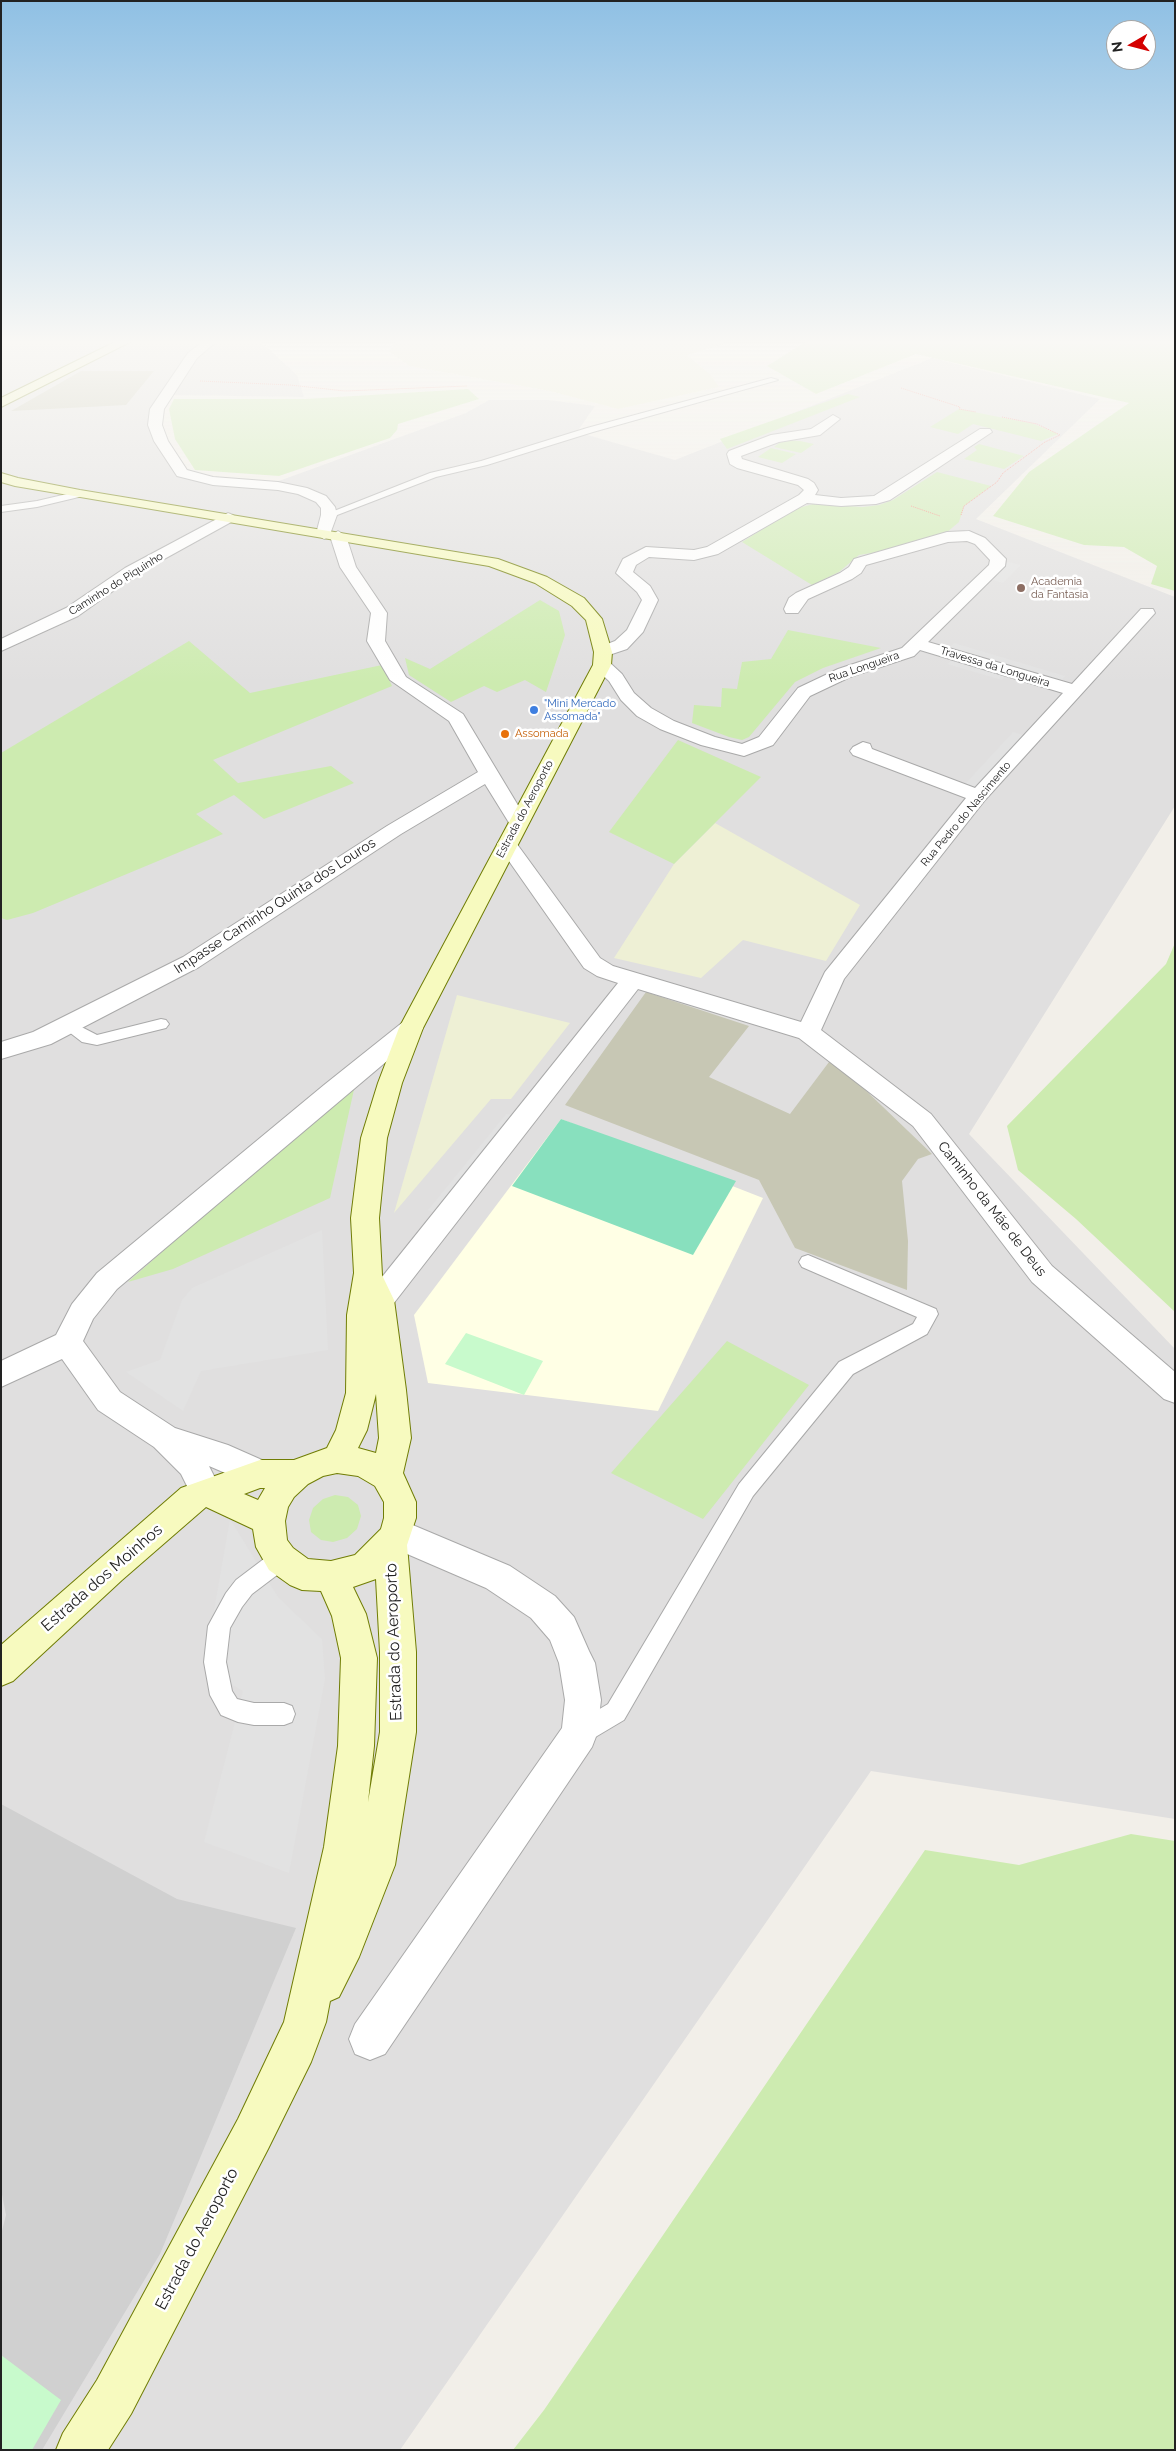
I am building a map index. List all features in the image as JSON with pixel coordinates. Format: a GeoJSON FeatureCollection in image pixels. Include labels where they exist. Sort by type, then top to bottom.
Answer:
{"type":"FeatureCollection","features":[{"type":"Feature","properties":{"kind":"main road"},"geometry":{"type":"LineString","coordinates":[[1,478],[80,494],[492,562],[541,580],[578,602],[594,619],[603,659]]}},
{"type":"Feature","properties":{"kind":"main road","name":"Estrada do Aeroporto"},"geometry":{"type":"LineString","coordinates":[[337,1460],[351,1430],[361,1393],[362,1315],[368,1273],[365,1218],[374,1138],[390,1083],[411,1028],[603,659]]}},
{"type":"Feature","properties":{"kind":"main road","name":"Estrada do Aeroporto"},"geometry":{"type":"LineString","coordinates":[[368,1273],[380,1300],[391,1390],[395,1438],[386,1476]]}},
{"type":"Feature","properties":{"kind":"main road"},"geometry":{"type":"LineString","coordinates":[[337,1460],[364,1463],[386,1476],[395,1488],[400,1502],[400,1518],[393,1539],[364,1568],[331,1577],[302,1574],[281,1559],[269,1534],[268,1521],[272,1503],[282,1487],[297,1474],[316,1464],[337,1460]]}},
{"type":"Feature","properties":{"kind":"main road","name":"Estrada dos Moinhos"},"geometry":{"type":"LineString","coordinates":[[1,1669],[110,1568],[192,1498],[260,1474],[297,1474]]}},
{"type":"Feature","properties":{"kind":"main road"},"geometry":{"type":"LineString","coordinates":[[206,1492],[268,1521]]}},
{"type":"Feature","properties":{"kind":"main road","name":"Estrada do Aeroporto"},"geometry":{"type":"LineString","coordinates":[[80,2450],[114,2397],[253,2134],[296,2047],[305,2022],[345,1943],[376,1865],[398,1732],[398,1652],[393,1539]]}},
{"type":"Feature","properties":{"kind":"main road","name":"Estrada do Aeroporto"},"geometry":{"type":"LineString","coordinates":[[305,2022],[343,1847],[356,1746],[359,1658],[349,1614],[331,1577]]}},
{"type":"Feature","properties":{"kind":"street"},"geometry":{"type":"LineString","coordinates":[[170,455],[182,473],[213,481],[278,486],[302,491],[321,499],[328,507],[331,535],[348,567],[379,613],[376,641],[399,680],[456,718],[518,822]]}},
{"type":"Feature","properties":{"kind":"street"},"geometry":{"type":"LineString","coordinates":[[603,659],[634,632],[650,600],[644,589],[624,573],[629,562],[646,552],[705,554],[804,498],[811,490],[809,486],[742,465],[735,461],[734,455]]}},
{"type":"Feature","properties":{"kind":"street"},"geometry":{"type":"LineString","coordinates":[[804,498],[854,502],[880,499],[948,455]]}},
{"type":"Feature","properties":{"kind":"street","name":"Caminho do Piquinho"},"geometry":{"type":"LineString","coordinates":[[1,646],[72,612],[131,571],[228,518]]}},
{"type":"Feature","properties":{"kind":"street","name":"Rua Longueira"},"geometry":{"type":"LineString","coordinates":[[603,659],[626,696],[644,712],[692,734],[727,747],[744,750],[766,741],[804,692],[844,673],[908,652],[997,566],[998,559],[980,540],[969,536],[947,537],[860,562],[856,570],[846,576],[802,596],[795,602],[792,609]]}},
{"type":"Feature","properties":{"kind":"street","name":"Rua Pedro do Nascimento"},"geometry":{"type":"LineString","coordinates":[[808,1032],[833,977],[978,796],[1147,613]]}},
{"type":"Feature","properties":{"kind":"street","name":"Travessa da Longueira"},"geometry":{"type":"LineString","coordinates":[[916,644],[1074,690]]}},
{"type":"Feature","properties":{"kind":"street"},"geometry":{"type":"LineString","coordinates":[[863,748],[860,751],[978,796]]}},
{"type":"Feature","properties":{"kind":"street","name":"Impasse Caminho Quinta dos Louros"},"geometry":{"type":"LineString","coordinates":[[1,1051],[42,1038],[191,962],[394,830],[488,774]]}},
{"type":"Feature","properties":{"kind":"street"},"geometry":{"type":"LineString","coordinates":[[507,844],[592,963],[605,971],[808,1032]]}},
{"type":"Feature","properties":{"kind":"street"},"geometry":{"type":"LineString","coordinates":[[380,1300],[445,1220],[633,979]]}},
{"type":"Feature","properties":{"kind":"street"},"geometry":{"type":"LineString","coordinates":[[1,1375],[67,1343],[82,1312],[107,1281],[411,1028]]}},
{"type":"Feature","properties":{"kind":"street","name":"Caminho da Mãe de Deus"},"geometry":{"type":"LineString","coordinates":[[808,1032],[922,1120],[1042,1274],[1175,1390]]}},
{"type":"Feature","properties":{"kind":"street"},"geometry":{"type":"LineString","coordinates":[[67,1343],[109,1401],[165,1438],[192,1464],[206,1492]]}},
{"type":"Feature","properties":{"kind":"street"},"geometry":{"type":"LineString","coordinates":[[165,1438],[216,1455],[260,1474]]}},
{"type":"Feature","properties":{"kind":"street"},"geometry":{"type":"LineString","coordinates":[[370,2039],[579,1734],[583,1700],[577,1663],[562,1629],[543,1607],[498,1577],[393,1539]]}},
{"type":"Feature","properties":{"kind":"lane"},"geometry":{"type":"LineString","coordinates":[[329,514],[433,475],[508,455]]}},
{"type":"Feature","properties":{"kind":"lane"},"geometry":{"type":"LineString","coordinates":[[1,509],[37,504],[80,494]]}},
{"type":"Feature","properties":{"kind":"lane"},"geometry":{"type":"LineString","coordinates":[[68,1025],[87,1038],[97,1040],[161,1024]]}},
{"type":"Feature","properties":{"kind":"lane"},"geometry":{"type":"LineString","coordinates":[[579,1734],[616,1712],[746,1490],[846,1368],[920,1329],[929,1314],[808,1262]]}},
{"type":"Feature","properties":{"kind":"lane"},"geometry":{"type":"LineString","coordinates":[[281,1559],[244,1587],[234,1600],[219,1626],[215,1662],[221,1695],[229,1706],[238,1712],[284,1714]]}},
{"type":"Feature","properties":{"kind":"shaded area"},"geometry":{"type":"Polygon","coordinates":[[[1,455],[174,455],[185,474],[219,480],[276,482],[349,455],[659,455],[675,460],[687,455],[1042,455],[976,519],[1175,597],[1175,806],[969,1134],[1175,1349],[1175,1819],[871,1771],[400,2450],[1,2450],[1,455]]]}},
{"type":"Feature","properties":{"kind":"shaded area"},"geometry":{"type":"Polygon","coordinates":[[[1008,562],[1021,565],[1003,583],[990,579],[1008,562]]]}},
{"type":"Feature","properties":{"kind":"shaded area"},"geometry":{"type":"Polygon","coordinates":[[[954,643],[1065,676],[1062,680],[950,647],[954,643]]]}},
{"type":"Feature","properties":{"kind":"shaded area"},"geometry":{"type":"Polygon","coordinates":[[[953,659],[1007,675],[1002,680],[947,664],[953,659]]]}},
{"type":"Feature","properties":{"kind":"shaded area"},"geometry":{"type":"Polygon","coordinates":[[[1013,732],[1023,735],[973,790],[963,786],[1013,732]]]}},
{"type":"Feature","properties":{"kind":"shaded area"},"geometry":{"type":"Polygon","coordinates":[[[715,823],[860,905],[826,961],[743,940],[701,978],[614,958],[674,864],[715,823]]]}},
{"type":"Feature","properties":{"kind":"shaded area"},"geometry":{"type":"Polygon","coordinates":[[[646,992],[749,1026],[709,1077],[790,1114],[832,1058],[932,1154],[918,1159],[902,1181],[908,1241],[907,1290],[795,1248],[759,1180],[565,1105],[646,992]]]}},
{"type":"Feature","properties":{"kind":"shaded area"},"geometry":{"type":"Polygon","coordinates":[[[457,995],[570,1023],[511,1099],[491,1099],[394,1213],[457,995]]]}},
{"type":"Feature","properties":{"kind":"shaded area"},"geometry":{"type":"Polygon","coordinates":[[[506,1114],[526,1116],[439,1215],[428,1210],[506,1114]]]}},
{"type":"Feature","properties":{"kind":"shaded area"},"geometry":{"type":"Polygon","coordinates":[[[561,1119],[763,1198],[658,1411],[428,1383],[414,1315],[561,1119]]]}},
{"type":"Feature","properties":{"kind":"shaded area"},"geometry":{"type":"Polygon","coordinates":[[[322,1230],[328,1350],[201,1371],[183,1411],[126,1372],[160,1360],[182,1300],[192,1288],[322,1230]]]}},
{"type":"Feature","properties":{"kind":"shaded area"},"geometry":{"type":"Polygon","coordinates":[[[230,1519],[278,1597],[322,1639],[325,1679],[289,1873],[204,1842],[243,1691],[204,1668],[230,1519]]]}},
{"type":"Feature","properties":{"kind":"shaded area"},"geometry":{"type":"Polygon","coordinates":[[[1,1804],[177,1899],[296,1928],[160,2254],[42,2450],[1,2450],[1,2235],[6,2215],[1,2189],[1,1804]]]}},
{"type":"Feature","properties":{"kind":"green space"},"geometry":{"type":"Polygon","coordinates":[[[186,455],[339,455],[279,476],[195,470],[186,455]]]}},
{"type":"Feature","properties":{"kind":"green space"},"geometry":{"type":"Polygon","coordinates":[[[760,455],[794,455],[782,463],[758,457],[760,455]]]}},
{"type":"Feature","properties":{"kind":"green space"},"geometry":{"type":"Polygon","coordinates":[[[969,455],[1024,456],[1004,469],[964,459],[969,455]]]}},
{"type":"Feature","properties":{"kind":"green space"},"geometry":{"type":"Polygon","coordinates":[[[1053,455],[1175,455],[1175,591],[1151,584],[1157,566],[1124,547],[1084,545],[993,516],[1029,472],[1053,455]]]}},
{"type":"Feature","properties":{"kind":"green space"},"geometry":{"type":"Polygon","coordinates":[[[937,472],[991,486],[964,506],[959,522],[946,533],[902,548],[859,555],[839,572],[812,585],[742,542],[795,509],[813,504],[863,507],[879,505],[893,500],[937,472]]]}},
{"type":"Feature","properties":{"kind":"green space"},"geometry":{"type":"Polygon","coordinates":[[[540,600],[559,611],[565,635],[546,692],[525,680],[497,692],[484,686],[451,702],[409,675],[405,658],[430,669],[540,600]]]}},
{"type":"Feature","properties":{"kind":"green space"},"geometry":{"type":"Polygon","coordinates":[[[788,630],[881,648],[823,668],[795,682],[749,737],[742,740],[692,723],[694,705],[721,707],[722,688],[737,689],[742,662],[771,659],[788,630]]]}},
{"type":"Feature","properties":{"kind":"green space"},"geometry":{"type":"Polygon","coordinates":[[[189,641],[250,693],[382,665],[392,686],[213,760],[238,783],[331,766],[354,783],[264,819],[234,795],[196,814],[223,834],[33,913],[7,920],[1,918],[1,753],[189,641]]]}},
{"type":"Feature","properties":{"kind":"green space"},"geometry":{"type":"Polygon","coordinates":[[[678,740],[761,777],[674,864],[609,832],[678,740]]]}},
{"type":"Feature","properties":{"kind":"green space"},"geometry":{"type":"Polygon","coordinates":[[[1175,943],[1175,1312],[1076,1219],[1018,1170],[1007,1126],[1166,964],[1175,943]]]}},
{"type":"Feature","properties":{"kind":"green space"},"geometry":{"type":"Polygon","coordinates":[[[355,1085],[330,1198],[173,1269],[128,1282],[301,1129],[355,1085]]]}},
{"type":"Feature","properties":{"kind":"green space"},"geometry":{"type":"Polygon","coordinates":[[[561,1119],[736,1181],[693,1255],[512,1186],[561,1119]]]}},
{"type":"Feature","properties":{"kind":"green space"},"geometry":{"type":"Polygon","coordinates":[[[466,1333],[543,1361],[524,1395],[445,1364],[466,1333]]]}},
{"type":"Feature","properties":{"kind":"green space"},"geometry":{"type":"Polygon","coordinates":[[[727,1341],[809,1385],[703,1519],[611,1473],[727,1341]]]}},
{"type":"Feature","properties":{"kind":"green space"},"geometry":{"type":"Polygon","coordinates":[[[335,1495],[348,1497],[358,1505],[361,1516],[357,1529],[347,1538],[333,1542],[321,1540],[311,1532],[309,1520],[313,1508],[323,1499],[335,1495]]]}},
{"type":"Feature","properties":{"kind":"green space"},"geometry":{"type":"Polygon","coordinates":[[[1131,1834],[1175,1841],[1175,2450],[513,2450],[544,2410],[925,1850],[1019,1865],[1131,1834]]]}},
{"type":"Feature","properties":{"kind":"green space"},"geometry":{"type":"Polygon","coordinates":[[[1,2355],[61,2400],[32,2450],[1,2450],[1,2355]]]}},
{"type":"Feature","properties":{"kind":"place","name":"Academia da Fantasia"},"geometry":{"type":"Point","coordinates":[1021,588]}},
{"type":"Feature","properties":{"kind":"place","name":"\"Mini Mercado Assomada\""},"geometry":{"type":"Point","coordinates":[534,710]}},
{"type":"Feature","properties":{"kind":"place","name":"Assomada"},"geometry":{"type":"Point","coordinates":[505,734]}}]}
